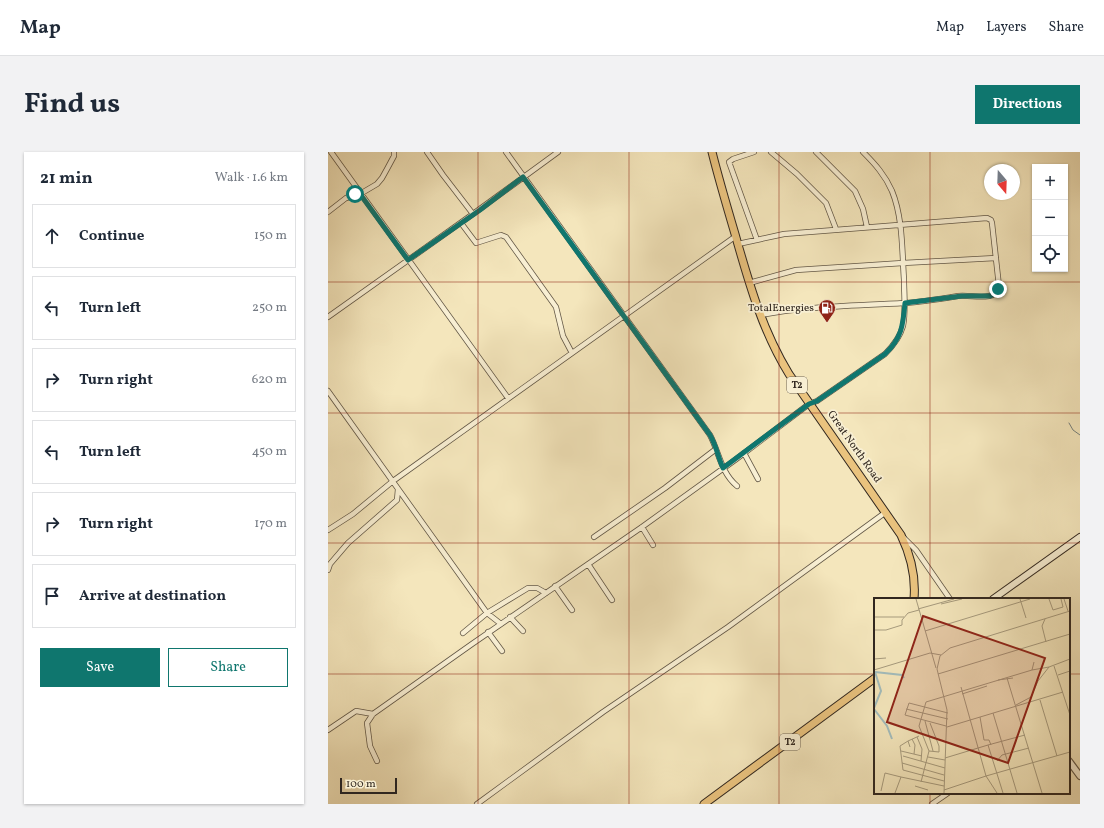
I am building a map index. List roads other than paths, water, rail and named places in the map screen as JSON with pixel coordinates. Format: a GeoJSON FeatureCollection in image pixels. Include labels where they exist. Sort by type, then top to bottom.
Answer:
{"type":"FeatureCollection","features":[{"type":"Feature","properties":{"kind":"highway","name":"Great North Road"},"geometry":{"type":"LineString","coordinates":[[712,152],[749,283],[760,315],[776,352],[809,404],[901,535],[908,550],[914,576],[914,598]]}},
{"type":"Feature","properties":{"kind":"highway","name":"T2"},"geometry":{"type":"LineString","coordinates":[[704,804],[874,679]]}},
{"type":"Feature","properties":{"kind":"main road"},"geometry":{"type":"LineString","coordinates":[[994,598],[1080,536]]}},
{"type":"Feature","properties":{"kind":"street"},"geometry":{"type":"LineString","coordinates":[[331,152],[508,398]]}},
{"type":"Feature","properties":{"kind":"street"},"geometry":{"type":"LineString","coordinates":[[328,212],[346,198],[360,194],[377,184],[394,156],[394,152]]}},
{"type":"Feature","properties":{"kind":"street"},"geometry":{"type":"LineString","coordinates":[[427,152],[473,214]]}},
{"type":"Feature","properties":{"kind":"street"},"geometry":{"type":"LineString","coordinates":[[506,152],[710,435],[723,468],[733,484],[737,486]]}},
{"type":"Feature","properties":{"kind":"street"},"geometry":{"type":"LineString","coordinates":[[328,317],[558,152]]}},
{"type":"Feature","properties":{"kind":"street"},"geometry":{"type":"LineString","coordinates":[[754,152],[733,159],[729,162],[757,240]]}},
{"type":"Feature","properties":{"kind":"street"},"geometry":{"type":"LineString","coordinates":[[771,152],[797,174],[826,203],[836,229]]}},
{"type":"Feature","properties":{"kind":"street"},"geometry":{"type":"LineString","coordinates":[[816,152],[855,191],[863,209],[867,227]]}},
{"type":"Feature","properties":{"kind":"street"},"geometry":{"type":"LineString","coordinates":[[377,761],[370,746],[367,723],[373,714],[488,632],[642,526],[744,453],[809,404],[817,401],[885,354],[892,347],[903,325],[905,303],[898,212],[892,192],[884,175],[863,152]]}},
{"type":"Feature","properties":{"kind":"street"},"geometry":{"type":"LineString","coordinates":[[738,244],[784,234],[836,229],[989,219],[992,223],[999,286],[998,291],[990,296],[962,296],[905,303],[816,307],[760,315]]}},
{"type":"Feature","properties":{"kind":"street"},"geometry":{"type":"LineString","coordinates":[[462,222],[476,243],[501,235],[506,237],[556,307],[562,336],[572,353]]}},
{"type":"Feature","properties":{"kind":"street"},"geometry":{"type":"LineString","coordinates":[[328,530],[353,514],[393,481],[508,398],[736,236]]}},
{"type":"Feature","properties":{"kind":"street"},"geometry":{"type":"LineString","coordinates":[[749,283],[796,270],[996,258]]}},
{"type":"Feature","properties":{"kind":"street"},"geometry":{"type":"LineString","coordinates":[[328,391],[487,613],[500,624]]}},
{"type":"Feature","properties":{"kind":"street"},"geometry":{"type":"LineString","coordinates":[[594,537],[666,488],[716,449]]}},
{"type":"Feature","properties":{"kind":"street"},"geometry":{"type":"LineString","coordinates":[[744,453],[758,479]]}},
{"type":"Feature","properties":{"kind":"street"},"geometry":{"type":"LineString","coordinates":[[328,570],[330,564],[348,543],[397,500],[398,489]]}},
{"type":"Feature","properties":{"kind":"street"},"geometry":{"type":"LineString","coordinates":[[477,804],[591,721],[695,648],[728,627],[886,512]]}},
{"type":"Feature","properties":{"kind":"street"},"geometry":{"type":"LineString","coordinates":[[642,526],[653,545]]}},
{"type":"Feature","properties":{"kind":"street"},"geometry":{"type":"LineString","coordinates":[[901,535],[916,550],[949,598]]}},
{"type":"Feature","properties":{"kind":"street"},"geometry":{"type":"LineString","coordinates":[[588,564],[612,600]]}},
{"type":"Feature","properties":{"kind":"street"},"geometry":{"type":"LineString","coordinates":[[555,586],[572,610]]}},
{"type":"Feature","properties":{"kind":"street"},"geometry":{"type":"LineString","coordinates":[[463,633],[487,613],[528,588],[537,588],[546,593]]}},
{"type":"Feature","properties":{"kind":"street"},"geometry":{"type":"LineString","coordinates":[[510,617],[523,631]]}},
{"type":"Feature","properties":{"kind":"street"},"geometry":{"type":"LineString","coordinates":[[488,632],[502,651]]}},
{"type":"Feature","properties":{"kind":"street"},"geometry":{"type":"LineString","coordinates":[[328,730],[356,711],[373,714]]}},
{"type":"Feature","properties":{"kind":"street"},"geometry":{"type":"LineString","coordinates":[[1070,762],[1080,776]]}},
{"type":"Feature","properties":{"kind":"street"},"geometry":{"type":"LineString","coordinates":[[932,804],[947,794]]}},
{"type":"Feature","properties":{"kind":"waterway"},"geometry":{"type":"LineString","coordinates":[[1069,423],[1073,430],[1080,435]]}},
{"type":"Feature","properties":{"kind":"place","name":"TotalEnergies"},"geometry":{"type":"Point","coordinates":[827,323]}}]}
